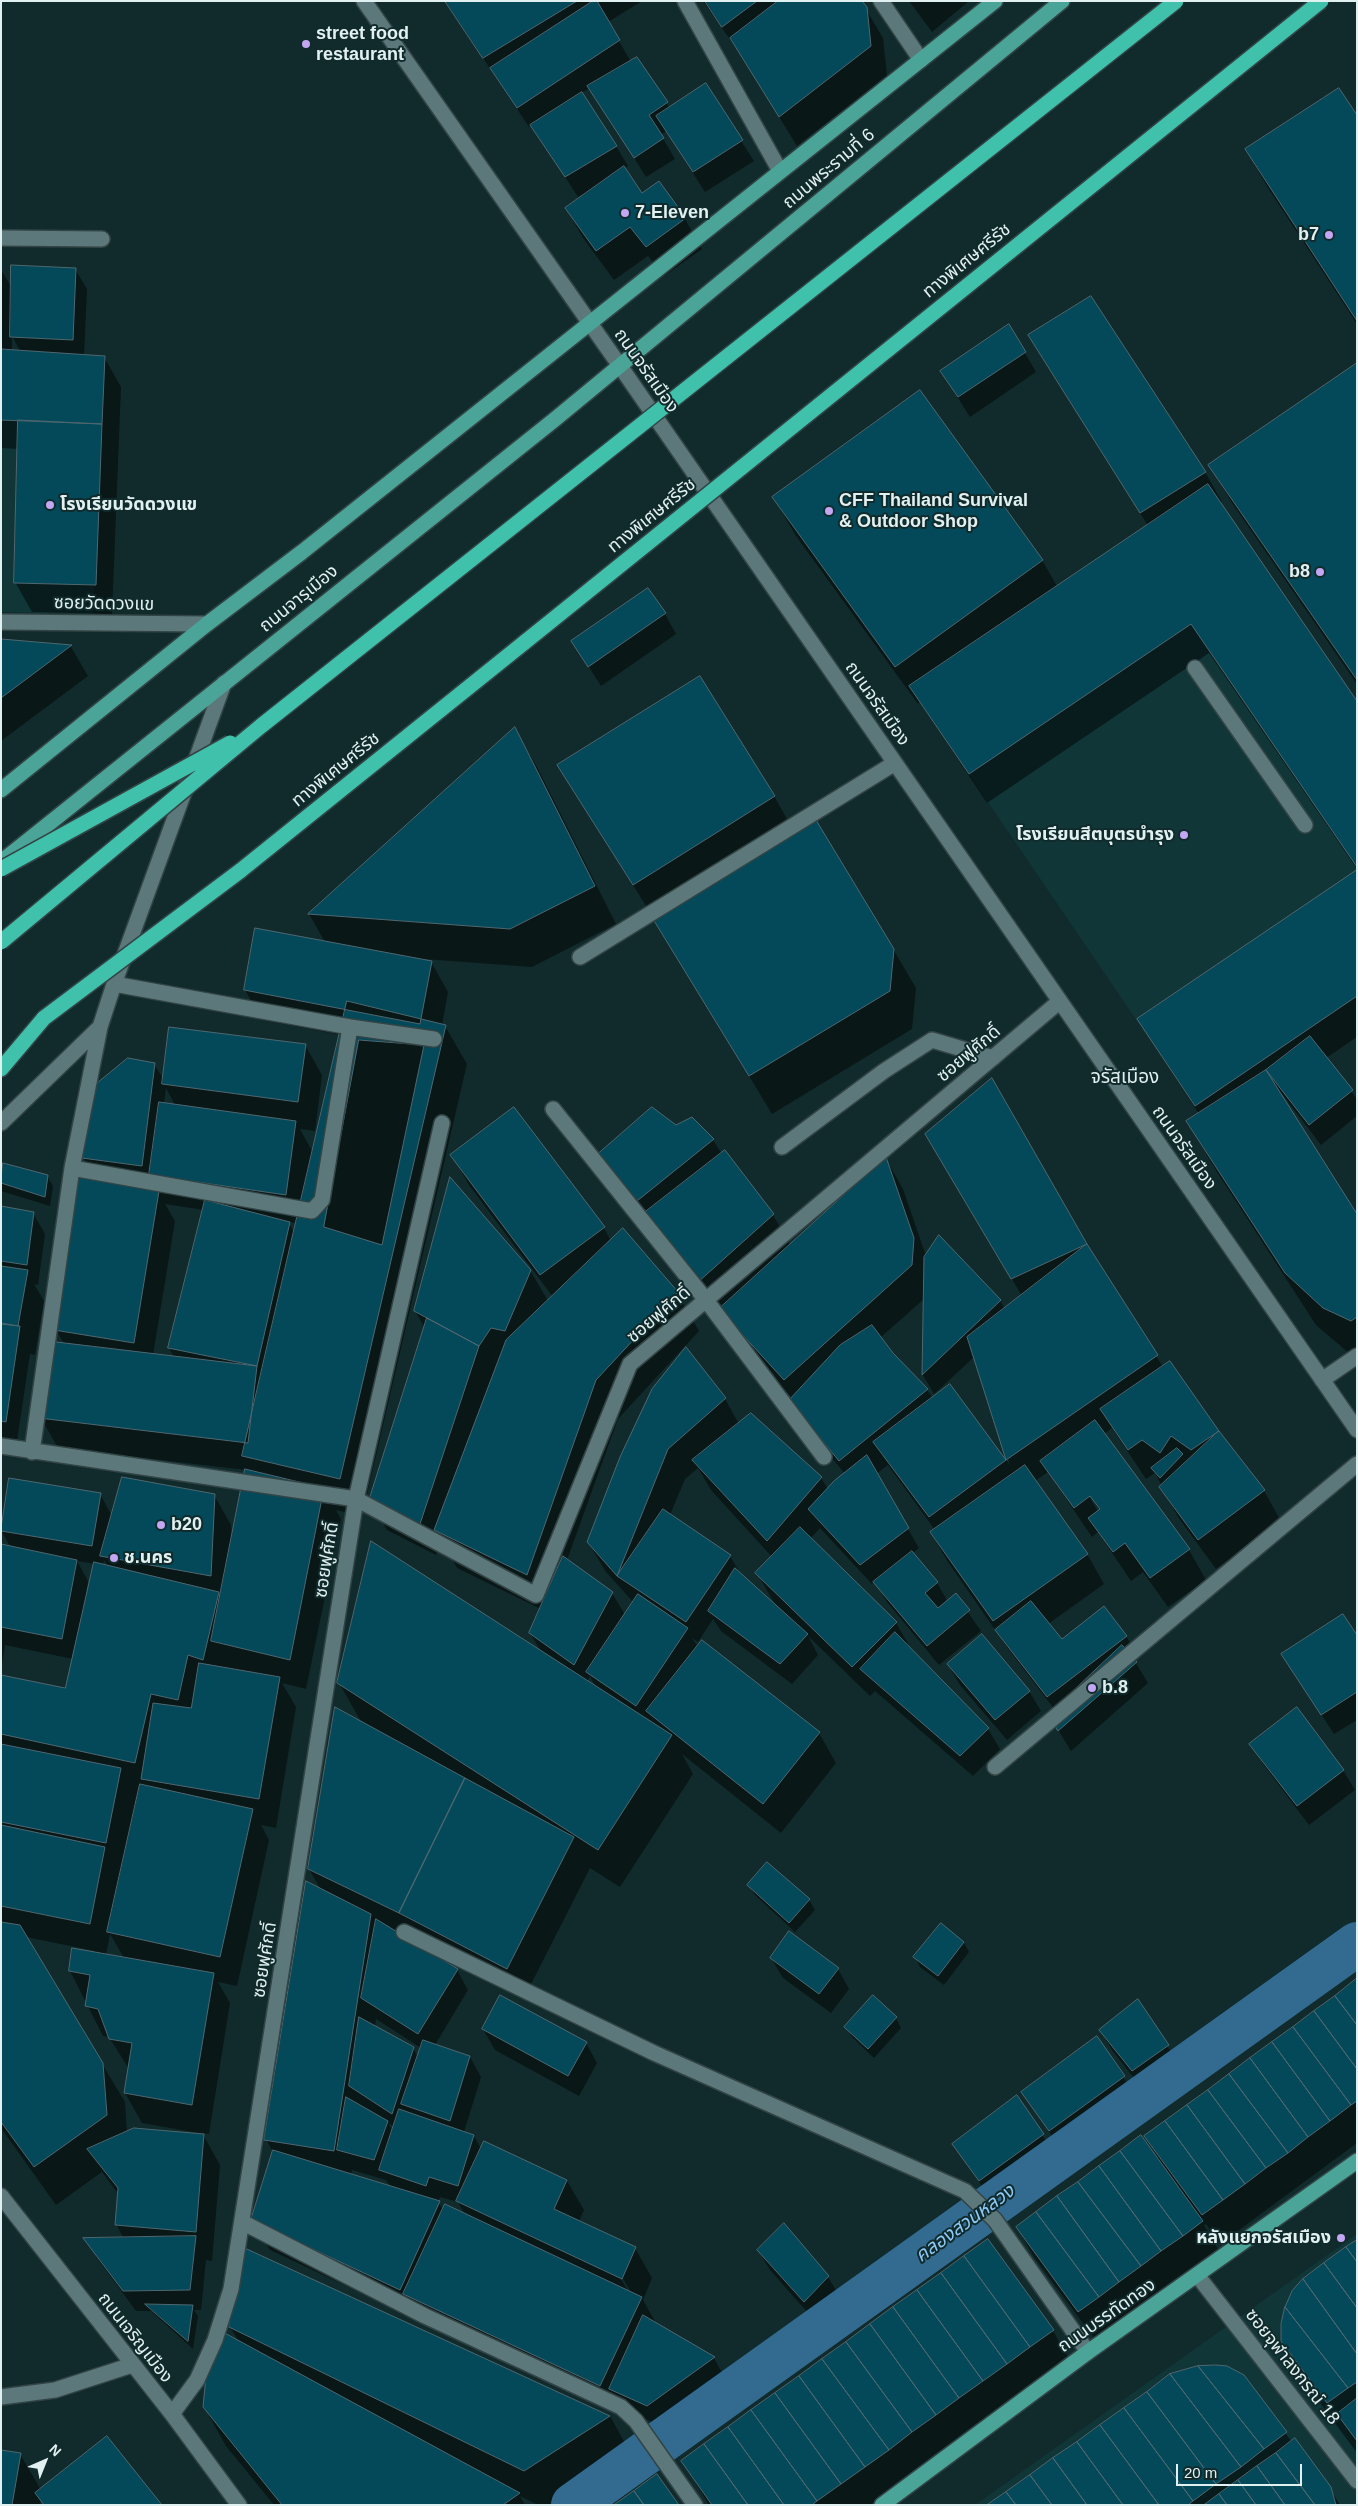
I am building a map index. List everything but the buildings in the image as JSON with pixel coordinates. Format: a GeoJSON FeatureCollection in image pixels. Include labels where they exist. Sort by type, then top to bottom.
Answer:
{"type":"FeatureCollection","features":[{"type":"Feature","properties":{"kind":"highway"},"geometry":{"type":"LineString","coordinates":[[1,942],[261,726],[1176,1]]}},
{"type":"Feature","properties":{"kind":"highway","name":"ทางพิเศษศรีรัช"},"geometry":{"type":"LineString","coordinates":[[1,1052],[240,871],[1321,1]]}},
{"type":"Feature","properties":{"kind":"highway"},"geometry":{"type":"LineString","coordinates":[[1,869],[261,726]]}},
{"type":"Feature","properties":{"kind":"highway"},"geometry":{"type":"LineString","coordinates":[[1,1070],[44,1018]]}},
{"type":"Feature","properties":{"kind":"main road","name":"ถนนพระรามที่ 6"},"geometry":{"type":"LineString","coordinates":[[590,324],[996,1]]}},
{"type":"Feature","properties":{"kind":"main road","name":"ถนนพระรามที่ 6"},"geometry":{"type":"LineString","coordinates":[[620,366],[1062,1]]}},
{"type":"Feature","properties":{"kind":"main road","name":"ถนนจารุเมือง"},"geometry":{"type":"LineString","coordinates":[[1,790],[207,624],[302,552],[590,324]]}},
{"type":"Feature","properties":{"kind":"main road","name":"ถนนจารุเมือง"},"geometry":{"type":"LineString","coordinates":[[1,862],[620,366]]}},
{"type":"Feature","properties":{"kind":"main road","name":"ถนนบรรทัดทอง"},"geometry":{"type":"LineString","coordinates":[[882,2505],[1088,2352],[1357,2161]]}},
{"type":"Feature","properties":{"kind":"street"},"geometry":{"type":"LineString","coordinates":[[881,1],[921,60]]}},
{"type":"Feature","properties":{"kind":"street"},"geometry":{"type":"LineString","coordinates":[[685,2],[780,171]]}},
{"type":"Feature","properties":{"kind":"street","name":"ถนนจรัสเมือง"},"geometry":{"type":"LineString","coordinates":[[370,3],[590,324],[1357,1430]]}},
{"type":"Feature","properties":{"kind":"street"},"geometry":{"type":"LineString","coordinates":[[1,238],[102,239]]}},
{"type":"Feature","properties":{"kind":"street","name":"ซอยวัดดวงแข"},"geometry":{"type":"LineString","coordinates":[[1,622],[207,624]]}},
{"type":"Feature","properties":{"kind":"street"},"geometry":{"type":"LineString","coordinates":[[1194,668],[1305,825]]}},
{"type":"Feature","properties":{"kind":"street"},"geometry":{"type":"LineString","coordinates":[[32,1452],[72,1168],[100,1027],[224,683]]}},
{"type":"Feature","properties":{"kind":"street"},"geometry":{"type":"LineString","coordinates":[[580,957],[895,763]]}},
{"type":"Feature","properties":{"kind":"street"},"geometry":{"type":"LineString","coordinates":[[114,984],[350,1027],[434,1038]]}},
{"type":"Feature","properties":{"kind":"street","name":"ซอยฟูศักดิ์"},"geometry":{"type":"LineString","coordinates":[[356,1498],[536,1595],[630,1364],[1060,1002]]}},
{"type":"Feature","properties":{"kind":"street"},"geometry":{"type":"LineString","coordinates":[[1,1123],[100,1027]]}},
{"type":"Feature","properties":{"kind":"street"},"geometry":{"type":"LineString","coordinates":[[72,1168],[312,1211],[322,1200],[350,1027]]}},
{"type":"Feature","properties":{"kind":"street"},"geometry":{"type":"LineString","coordinates":[[782,1147],[884,1071],[932,1040],[993,1058]]}},
{"type":"Feature","properties":{"kind":"street"},"geometry":{"type":"LineString","coordinates":[[553,1109],[706,1300],[824,1457]]}},
{"type":"Feature","properties":{"kind":"street","name":"ซอยฟูศักดิ์"},"geometry":{"type":"LineString","coordinates":[[172,2414],[197,2380],[215,2340],[231,2289],[356,1498],[442,1123]]}},
{"type":"Feature","properties":{"kind":"street"},"geometry":{"type":"LineString","coordinates":[[1322,1380],[1357,1356]]}},
{"type":"Feature","properties":{"kind":"street"},"geometry":{"type":"LineString","coordinates":[[1,1446],[356,1498]]}},
{"type":"Feature","properties":{"kind":"street"},"geometry":{"type":"LineString","coordinates":[[995,1767],[1357,1464]]}},
{"type":"Feature","properties":{"kind":"street"},"geometry":{"type":"LineString","coordinates":[[404,1932],[654,2053],[965,2191],[996,2220],[1088,2352]]}},
{"type":"Feature","properties":{"kind":"street","name":"ถนนเจริญเมือง"},"geometry":{"type":"LineString","coordinates":[[1,2196],[172,2414],[239,2505]]}},
{"type":"Feature","properties":{"kind":"street"},"geometry":{"type":"LineString","coordinates":[[242,2222],[425,2316],[621,2407],[636,2421],[695,2505]]}},
{"type":"Feature","properties":{"kind":"street","name":"ซอยจุฬาลงกรณ์ 18"},"geometry":{"type":"LineString","coordinates":[[1197,2275],[1357,2481]]}},
{"type":"Feature","properties":{"kind":"street"},"geometry":{"type":"LineString","coordinates":[[1,2397],[55,2390],[132,2365]]}},
{"type":"Feature","properties":{"kind":"shaded area","name":"โรงเรียนวัดดวงแข"},"geometry":{"type":"Polygon","coordinates":[[[1,349],[105,356],[93,614],[1,612],[1,349]]]}},
{"type":"Feature","properties":{"kind":"shaded area","name":"โรงเรียนสีตบุตรบำรุง"},"geometry":{"type":"Polygon","coordinates":[[[1208,484],[1357,701],[1357,996],[1195,1106],[909,686],[1208,484]]]}},
{"type":"Feature","properties":{"kind":"shaded area"},"geometry":{"type":"Polygon","coordinates":[[[1357,2234],[1357,2505],[975,2505],[1357,2234]]]}},
{"type":"Feature","properties":{"kind":"waterway","name":"คลองสวนหลวง"},"geometry":{"type":"LineString","coordinates":[[573,2505],[1357,1944]]}},
{"type":"Feature","properties":{"kind":"place","name":"street food restaurant"},"geometry":{"type":"Point","coordinates":[306,44]}},
{"type":"Feature","properties":{"kind":"place","name":"7-Eleven"},"geometry":{"type":"Point","coordinates":[625,213]}},
{"type":"Feature","properties":{"kind":"place","name":"b7"},"geometry":{"type":"Point","coordinates":[1329,235]}},
{"type":"Feature","properties":{"kind":"place","name":"โรงเรียนวัดดวงแข"},"geometry":{"type":"Point","coordinates":[50,505]}},
{"type":"Feature","properties":{"kind":"place","name":"CFF Thailand Survival & Outdoor Shop"},"geometry":{"type":"Point","coordinates":[829,511]}},
{"type":"Feature","properties":{"kind":"place","name":"b8"},"geometry":{"type":"Point","coordinates":[1320,572]}},
{"type":"Feature","properties":{"kind":"place","name":"โรงเรียนสีตบุตรบำรุง"},"geometry":{"type":"Point","coordinates":[1184,835]}},
{"type":"Feature","properties":{"kind":"place","name":"b20"},"geometry":{"type":"Point","coordinates":[161,1525]}},
{"type":"Feature","properties":{"kind":"place","name":"ช.นคร"},"geometry":{"type":"Point","coordinates":[114,1558]}},
{"type":"Feature","properties":{"kind":"place","name":"b.8"},"geometry":{"type":"Point","coordinates":[1092,1688]}},
{"type":"Feature","properties":{"kind":"place","name":"หลังแยกจรัสเมือง"},"geometry":{"type":"Point","coordinates":[1341,2238]}},
{"type":"Feature","properties":{"kind":"district","name":"จรัสเมือง"},"geometry":{"type":"Point","coordinates":[1125,1078]}}]}
